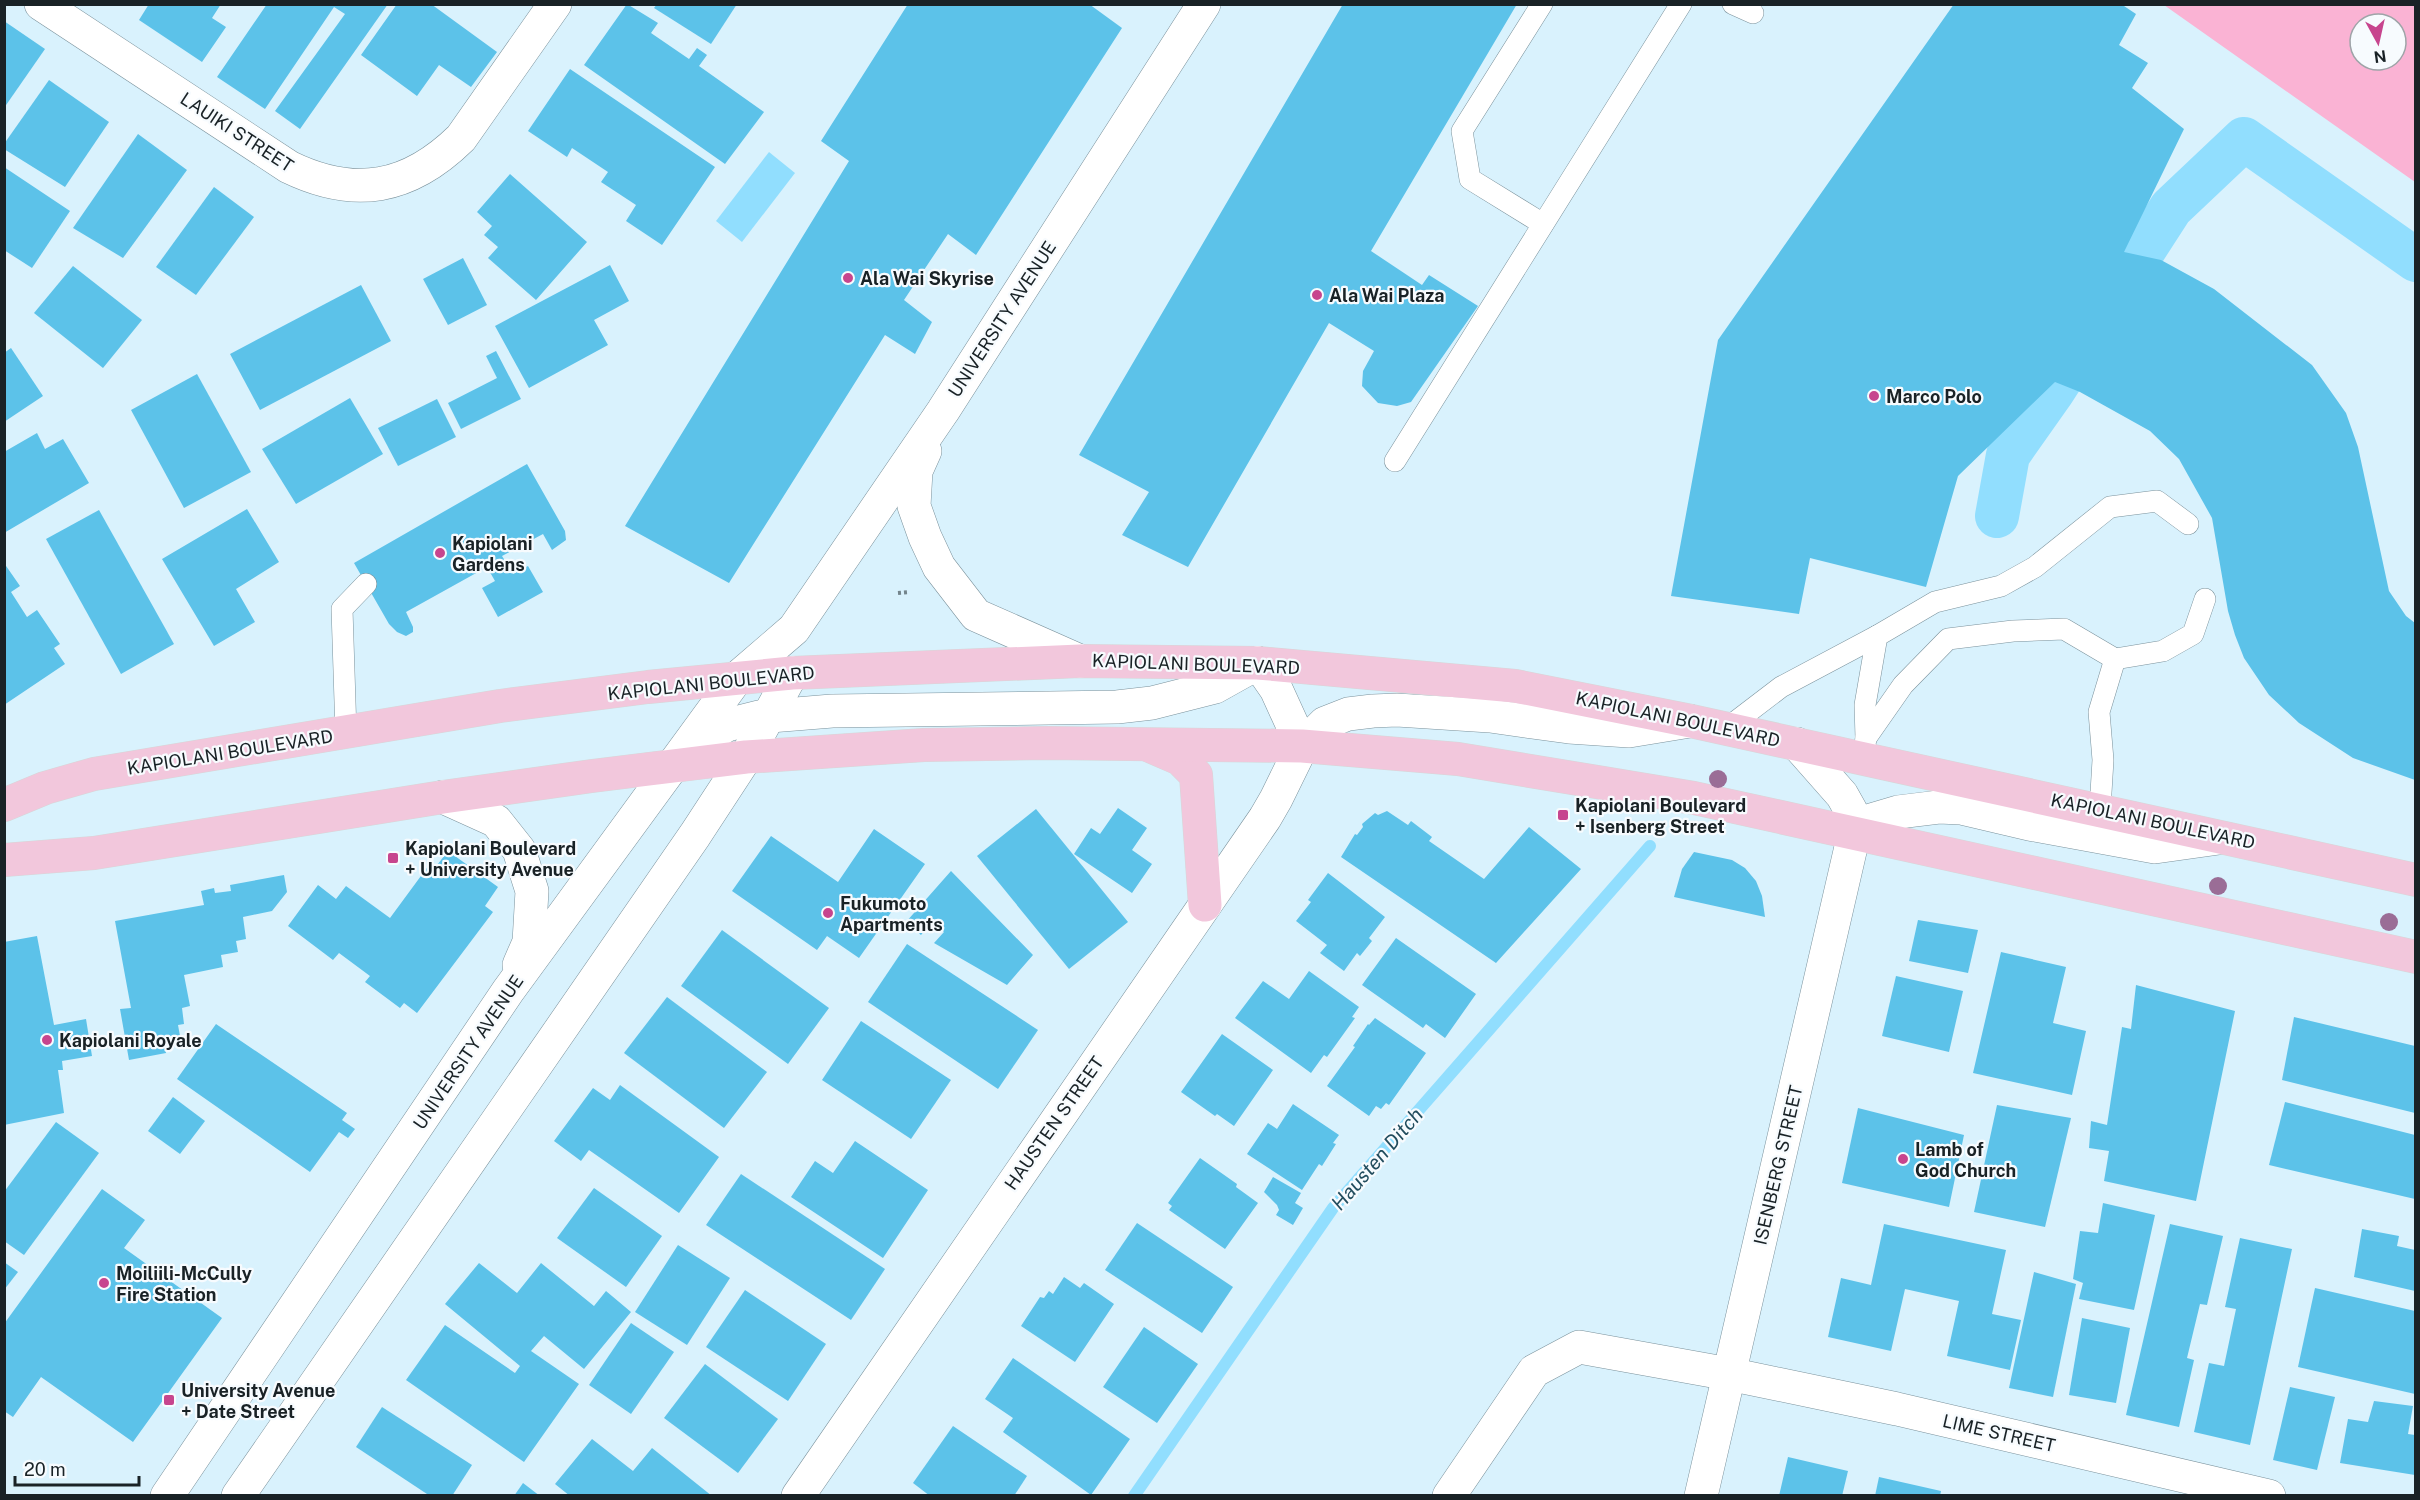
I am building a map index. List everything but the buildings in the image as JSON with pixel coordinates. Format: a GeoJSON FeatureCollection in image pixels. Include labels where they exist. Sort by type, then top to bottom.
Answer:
{"type":"FeatureCollection","features":[{"type":"Feature","properties":{"kind":"main road","name":"KAPIOLANI BOULEVARD"},"geometry":{"type":"LineString","coordinates":[[4,805],[45,788],[94,774],[500,706],[648,687],[792,673],[1080,661],[1258,663],[1515,686],[1797,744],[1864,748],[2100,809],[2415,880]]}},
{"type":"Feature","properties":{"kind":"main road"},"geometry":{"type":"LineString","coordinates":[[1145,744],[1180,759],[1196,775],[1204,905]]}},
{"type":"Feature","properties":{"kind":"main road"},"geometry":{"type":"LineString","coordinates":[[4,860],[94,853],[443,797],[746,757],[924,745],[1302,746],[1458,759],[1694,798],[2415,957]]}},
{"type":"Feature","properties":{"kind":"street","name":"LAUIKI STREET"},"geometry":{"type":"LineString","coordinates":[[41,4],[289,167],[328,183],[370,185],[411,175],[430,166],[446,153],[461,138],[555,4]]}},
{"type":"Feature","properties":{"kind":"street","name":"UNIVERSITY AVENUE"},"geometry":{"type":"LineString","coordinates":[[167,1496],[508,991],[736,679],[794,629],[943,411],[1204,4]]}},
{"type":"Feature","properties":{"kind":"street"},"geometry":{"type":"LineString","coordinates":[[943,411],[916,471],[914,506],[939,567],[976,615],[1080,661]]}},
{"type":"Feature","properties":{"kind":"street"},"geometry":{"type":"LineString","coordinates":[[238,1496],[695,835],[746,757],[792,673],[794,629]]}},
{"type":"Feature","properties":{"kind":"street"},"geometry":{"type":"LineString","coordinates":[[673,766],[687,750],[720,728],[741,720],[832,711],[1117,707],[1152,703],[1215,687],[1258,663],[1276,689],[1302,746]]}},
{"type":"Feature","properties":{"kind":"street","name":"HAUSTEN STREET"},"geometry":{"type":"LineString","coordinates":[[798,1496],[1276,799],[1302,746],[1325,723],[1348,714],[1397,710],[1490,716],[1569,727],[1629,731],[1691,721]]}},
{"type":"Feature","properties":{"kind":"street"},"geometry":{"type":"LineString","coordinates":[[1797,744],[1842,795],[1851,811],[1854,834]]}},
{"type":"Feature","properties":{"kind":"street"},"geometry":{"type":"LineString","coordinates":[[443,797],[496,821],[519,850],[532,891],[529,942],[508,991]]}},
{"type":"Feature","properties":{"kind":"street"},"geometry":{"type":"LineString","coordinates":[[1854,834],[1871,820],[1898,812],[1940,807],[1961,808],[2050,828],[2155,847],[2226,837]]}},
{"type":"Feature","properties":{"kind":"street","name":"ISENBERG STREET"},"geometry":{"type":"LineString","coordinates":[[1701,1496],[1854,834]]}},
{"type":"Feature","properties":{"kind":"street","name":"LIME STREET"},"geometry":{"type":"LineString","coordinates":[[1449,1496],[1534,1371],[1579,1347],[1729,1374],[1897,1409],[2268,1496]]}},
{"type":"Feature","properties":{"kind":"lane"},"geometry":{"type":"LineString","coordinates":[[1542,4],[1462,130],[1470,179],[1543,224]]}},
{"type":"Feature","properties":{"kind":"lane"},"geometry":{"type":"LineString","coordinates":[[1395,461],[1681,4]]}},
{"type":"Feature","properties":{"kind":"lane"},"geometry":{"type":"LineString","coordinates":[[1733,4],[1753,13]]}},
{"type":"Feature","properties":{"kind":"lane"},"geometry":{"type":"LineString","coordinates":[[1726,729],[1781,687],[1935,602],[2001,586],[2035,567],[2110,507],[2157,501],[2188,524]]}},
{"type":"Feature","properties":{"kind":"lane"},"geometry":{"type":"LineString","coordinates":[[346,733],[342,609],[366,584]]}},
{"type":"Feature","properties":{"kind":"lane"},"geometry":{"type":"LineString","coordinates":[[1864,748],[1903,685],[1948,639],[2013,631],[2064,629],[2115,659],[2163,651],[2193,634],[2205,598]]}},
{"type":"Feature","properties":{"kind":"lane"},"geometry":{"type":"LineString","coordinates":[[1864,748],[1865,705],[1877,636]]}},
{"type":"Feature","properties":{"kind":"lane"},"geometry":{"type":"LineString","coordinates":[[2100,809],[2103,760],[2099,712],[2115,659]]}},
{"type":"Feature","properties":{"kind":"shaded area"},"geometry":{"type":"Polygon","coordinates":[[[2164,5],[2415,5],[2415,182],[2164,5]]]}},
{"type":"Feature","properties":{"kind":"water"},"geometry":{"type":"Polygon","coordinates":[[[769,152],[795,173],[742,242],[716,221],[769,152]]]}},
{"type":"Feature","properties":{"kind":"waterway"},"geometry":{"type":"LineString","coordinates":[[1997,516],[2008,455],[2053,391],[2171,208],[2244,139],[2416,260]]}},
{"type":"Feature","properties":{"kind":"waterway","name":"Hausten Ditch"},"geometry":{"type":"LineString","coordinates":[[1134,1496],[1333,1208],[1650,846]]}},
{"type":"Feature","properties":{"kind":"place","name":"Ala Wai Skyrise"},"geometry":{"type":"Point","coordinates":[848,278]}},
{"type":"Feature","properties":{"kind":"place","name":"Ala Wai Plaza"},"geometry":{"type":"Point","coordinates":[1317,295]}},
{"type":"Feature","properties":{"kind":"place","name":"Marco Polo"},"geometry":{"type":"Point","coordinates":[1874,396]}},
{"type":"Feature","properties":{"kind":"place","name":"Kapiolani Gardens"},"geometry":{"type":"Point","coordinates":[440,553]}},
{"type":"Feature","properties":{"kind":"place","name":"Kapiolani Boulevard + Isenberg Street"},"geometry":{"type":"Point","coordinates":[1563,815]}},
{"type":"Feature","properties":{"kind":"place","name":"Kapiolani Boulevard + University Avenue"},"geometry":{"type":"Point","coordinates":[393,858]}},
{"type":"Feature","properties":{"kind":"place","name":"Fukumoto Apartments"},"geometry":{"type":"Point","coordinates":[828,913]}},
{"type":"Feature","properties":{"kind":"place","name":"Kapiolani Royale"},"geometry":{"type":"Point","coordinates":[47,1040]}},
{"type":"Feature","properties":{"kind":"place","name":"Lamb of God Church"},"geometry":{"type":"Point","coordinates":[1903,1159]}},
{"type":"Feature","properties":{"kind":"place","name":"Moiliili-McCully Fire Station"},"geometry":{"type":"Point","coordinates":[104,1283]}},
{"type":"Feature","properties":{"kind":"place","name":"University Avenue + Date Street"},"geometry":{"type":"Point","coordinates":[169,1400]}}]}
